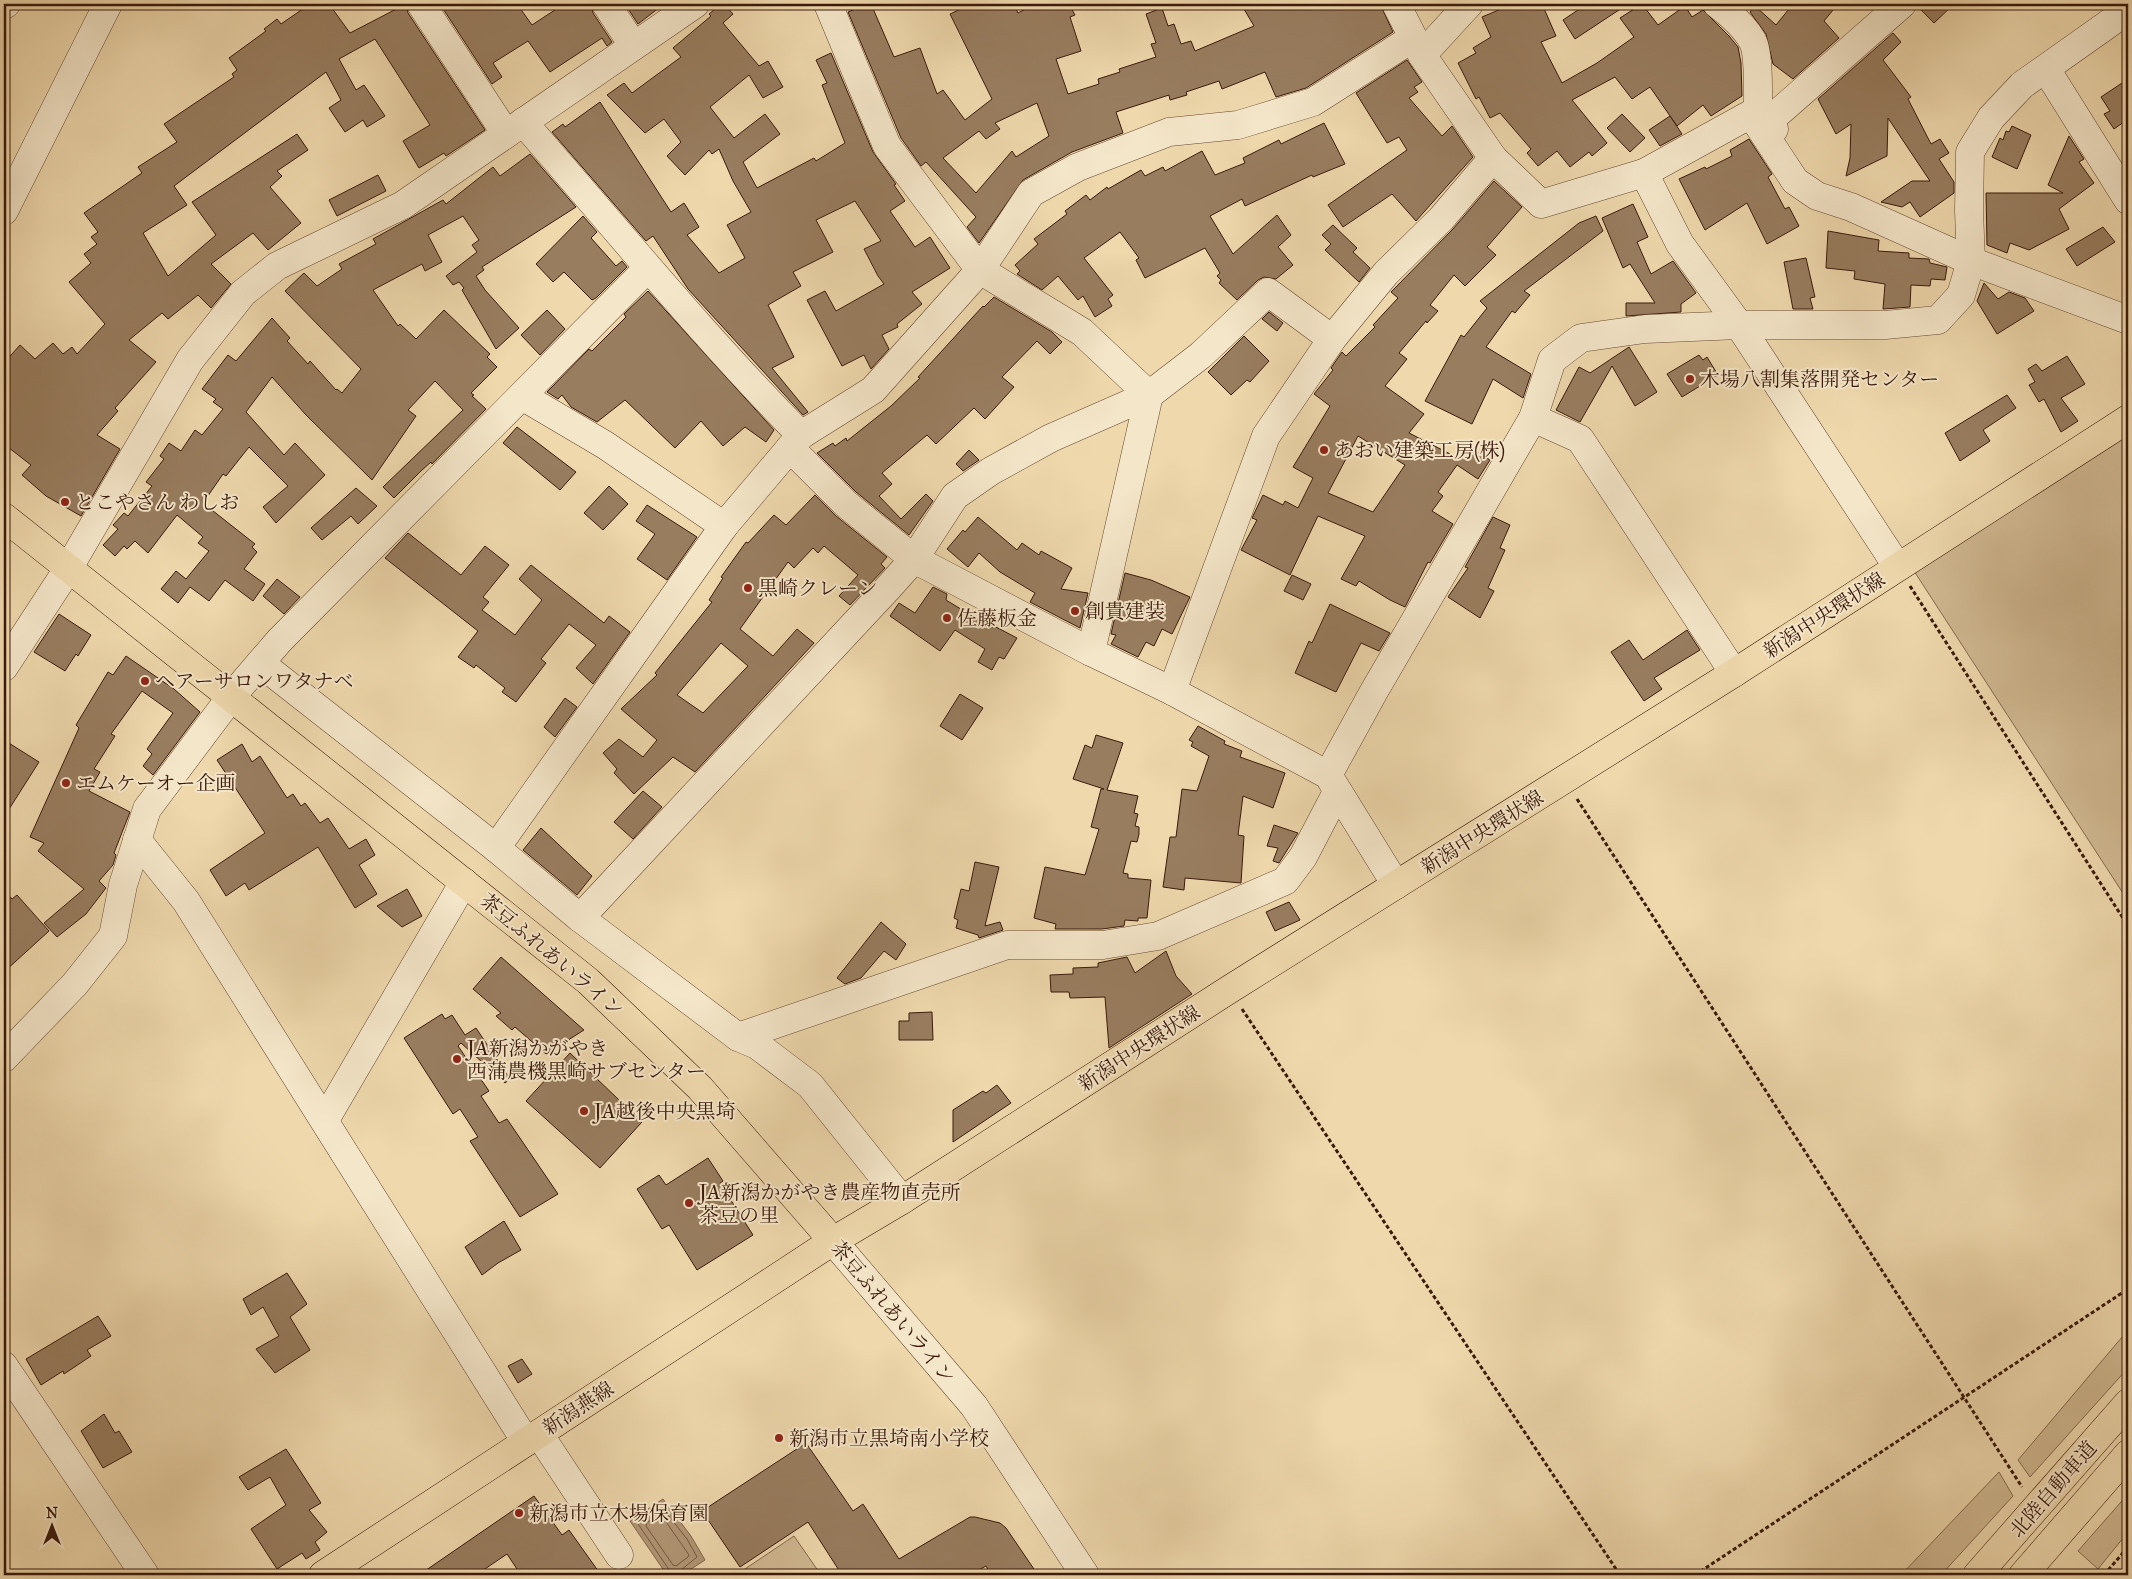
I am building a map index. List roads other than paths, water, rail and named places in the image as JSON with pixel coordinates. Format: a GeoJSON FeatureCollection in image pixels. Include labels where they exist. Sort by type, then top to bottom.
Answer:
{"type":"FeatureCollection","features":[{"type":"Feature","properties":{"kind":"main road","name":"新潟中央環状線"},"geometry":{"type":"LineString","coordinates":[[833,1241],[902,1200],[1230,989],[1734,673],[1897,566],[2128,419]]}},
{"type":"Feature","properties":{"kind":"main road","name":"茶豆ふれあいライン"},"geometry":{"type":"LineString","coordinates":[[4,517],[588,980],[700,1088],[833,1241]]}},
{"type":"Feature","properties":{"kind":"main road","name":"新潟燕線"},"geometry":{"type":"LineString","coordinates":[[323,1575],[833,1241]]}},
{"type":"Feature","properties":{"kind":"main road","name":"北陸自動車道"},"geometry":{"type":"LineString","coordinates":[[1977,1575],[2128,1403]]}},
{"type":"Feature","properties":{"kind":"main road","name":"北陸自動車道"},"geometry":{"type":"LineString","coordinates":[[2023,1575],[2128,1454]]}},
{"type":"Feature","properties":{"kind":"street"},"geometry":{"type":"LineString","coordinates":[[4,211],[108,4]]}},
{"type":"Feature","properties":{"kind":"street"},"geometry":{"type":"LineString","coordinates":[[422,4],[514,128],[648,268],[770,405],[795,442],[846,504],[914,559],[1090,652],[1172,691],[1332,784],[1396,885]]}},
{"type":"Feature","properties":{"kind":"street"},"geometry":{"type":"LineString","coordinates":[[606,4],[634,45]]}},
{"type":"Feature","properties":{"kind":"street"},"geometry":{"type":"LineString","coordinates":[[4,667],[68,569],[190,360],[243,293],[277,266],[403,205],[695,4]]}},
{"type":"Feature","properties":{"kind":"street"},"geometry":{"type":"LineString","coordinates":[[828,4],[887,146],[980,270],[1082,332],[1149,395]]}},
{"type":"Feature","properties":{"kind":"street"},"geometry":{"type":"LineString","coordinates":[[1396,4],[1418,46],[1493,158],[1541,204],[1644,174],[1751,114],[1795,181],[1817,196],[1851,207],[1971,262],[2128,320]]}},
{"type":"Feature","properties":{"kind":"street"},"geometry":{"type":"LineString","coordinates":[[496,848],[724,526],[795,442],[873,390],[980,270],[1031,194],[1078,167],[1169,132],[1238,125],[1313,102],[1418,46],[1469,4]]}},
{"type":"Feature","properties":{"kind":"street"},"geometry":{"type":"LineString","coordinates":[[1718,4],[1733,16],[1754,42],[1758,79],[1758,106],[1770,120],[1795,181]]}},
{"type":"Feature","properties":{"kind":"street"},"geometry":{"type":"LineString","coordinates":[[1770,120],[1902,4]]}},
{"type":"Feature","properties":{"kind":"street"},"geometry":{"type":"LineString","coordinates":[[738,1037],[1006,945],[1103,945],[1158,936],[1285,881],[1303,857],[1332,784],[1373,693],[1532,418],[1552,360],[1581,338],[1645,329],[1739,325],[1885,325],[1938,320],[1961,295],[1971,262],[1970,152],[1991,118],[2022,85],[2128,10]]}},
{"type":"Feature","properties":{"kind":"street"},"geometry":{"type":"LineString","coordinates":[[2046,69],[2128,200]]}},
{"type":"Feature","properties":{"kind":"street"},"geometry":{"type":"LineString","coordinates":[[1172,691],[1266,436],[1332,339],[1386,273],[1441,218],[1493,158]]}},
{"type":"Feature","properties":{"kind":"street"},"geometry":{"type":"LineString","coordinates":[[1644,174],[1680,244],[1739,325],[1897,566]]}},
{"type":"Feature","properties":{"kind":"street"},"geometry":{"type":"LineString","coordinates":[[4,1058],[75,984],[113,936],[123,885],[147,809],[231,697],[279,642],[648,268]]}},
{"type":"Feature","properties":{"kind":"street"},"geometry":{"type":"LineString","coordinates":[[580,918],[914,559],[955,496],[992,471],[1051,438],[1149,395],[1201,355],[1268,292],[1332,339]]}},
{"type":"Feature","properties":{"kind":"street"},"geometry":{"type":"LineString","coordinates":[[1090,652],[1149,395]]}},
{"type":"Feature","properties":{"kind":"street"},"geometry":{"type":"LineString","coordinates":[[522,396],[605,445],[724,526]]}},
{"type":"Feature","properties":{"kind":"street"},"geometry":{"type":"LineString","coordinates":[[1532,418],[1580,439],[1734,673]]}},
{"type":"Feature","properties":{"kind":"street"},"geometry":{"type":"LineString","coordinates":[[260,664],[496,848],[580,918],[738,1037],[757,1045],[810,1085],[902,1200]]}},
{"type":"Feature","properties":{"kind":"street"},"geometry":{"type":"LineString","coordinates":[[137,840],[186,901],[324,1120],[532,1438],[619,1555]]}},
{"type":"Feature","properties":{"kind":"street"},"geometry":{"type":"LineString","coordinates":[[324,1120],[464,882]]}},
{"type":"Feature","properties":{"kind":"street","name":"茶豆ふれあいライン"},"geometry":{"type":"LineString","coordinates":[[833,1241],[974,1406],[1085,1575]]}},
{"type":"Feature","properties":{"kind":"street"},"geometry":{"type":"LineString","coordinates":[[4,1366],[145,1575]]}},
{"type":"Feature","properties":{"kind":"water"},"geometry":{"type":"Polygon","coordinates":[[[663,1499],[691,1536],[705,1560],[682,1575],[667,1575],[630,1521],[663,1499]]]}},
{"type":"Feature","properties":{"kind":"place","name":"木場八割集落開発センター"},"geometry":{"type":"Point","coordinates":[1690,379]}},
{"type":"Feature","properties":{"kind":"place","name":"あおい建築工房(株)"},"geometry":{"type":"Point","coordinates":[1324,450]}},
{"type":"Feature","properties":{"kind":"place","name":"とこやさん わしお"},"geometry":{"type":"Point","coordinates":[65,502]}},
{"type":"Feature","properties":{"kind":"place","name":"黒崎クレーン"},"geometry":{"type":"Point","coordinates":[748,588]}},
{"type":"Feature","properties":{"kind":"place","name":"創貴建装"},"geometry":{"type":"Point","coordinates":[1075,611]}},
{"type":"Feature","properties":{"kind":"place","name":"佐藤板金"},"geometry":{"type":"Point","coordinates":[947,618]}},
{"type":"Feature","properties":{"kind":"place","name":"ヘアーサロンワタナベ"},"geometry":{"type":"Point","coordinates":[145,681]}},
{"type":"Feature","properties":{"kind":"place","name":"エムケーオー企画"},"geometry":{"type":"Point","coordinates":[66,783]}},
{"type":"Feature","properties":{"kind":"place","name":"JA新潟かがやき 西蒲農機黒崎サブセンター"},"geometry":{"type":"Point","coordinates":[457,1059]}},
{"type":"Feature","properties":{"kind":"place","name":"JA越後中央黒埼"},"geometry":{"type":"Point","coordinates":[584,1111]}},
{"type":"Feature","properties":{"kind":"place","name":"JA新潟かがやき農産物直売所 茶豆の里"},"geometry":{"type":"Point","coordinates":[689,1203]}},
{"type":"Feature","properties":{"kind":"place","name":"新潟市立黒埼南小学校"},"geometry":{"type":"Point","coordinates":[779,1438]}},
{"type":"Feature","properties":{"kind":"place","name":"新潟市立木場保育園"},"geometry":{"type":"Point","coordinates":[519,1513]}}]}
